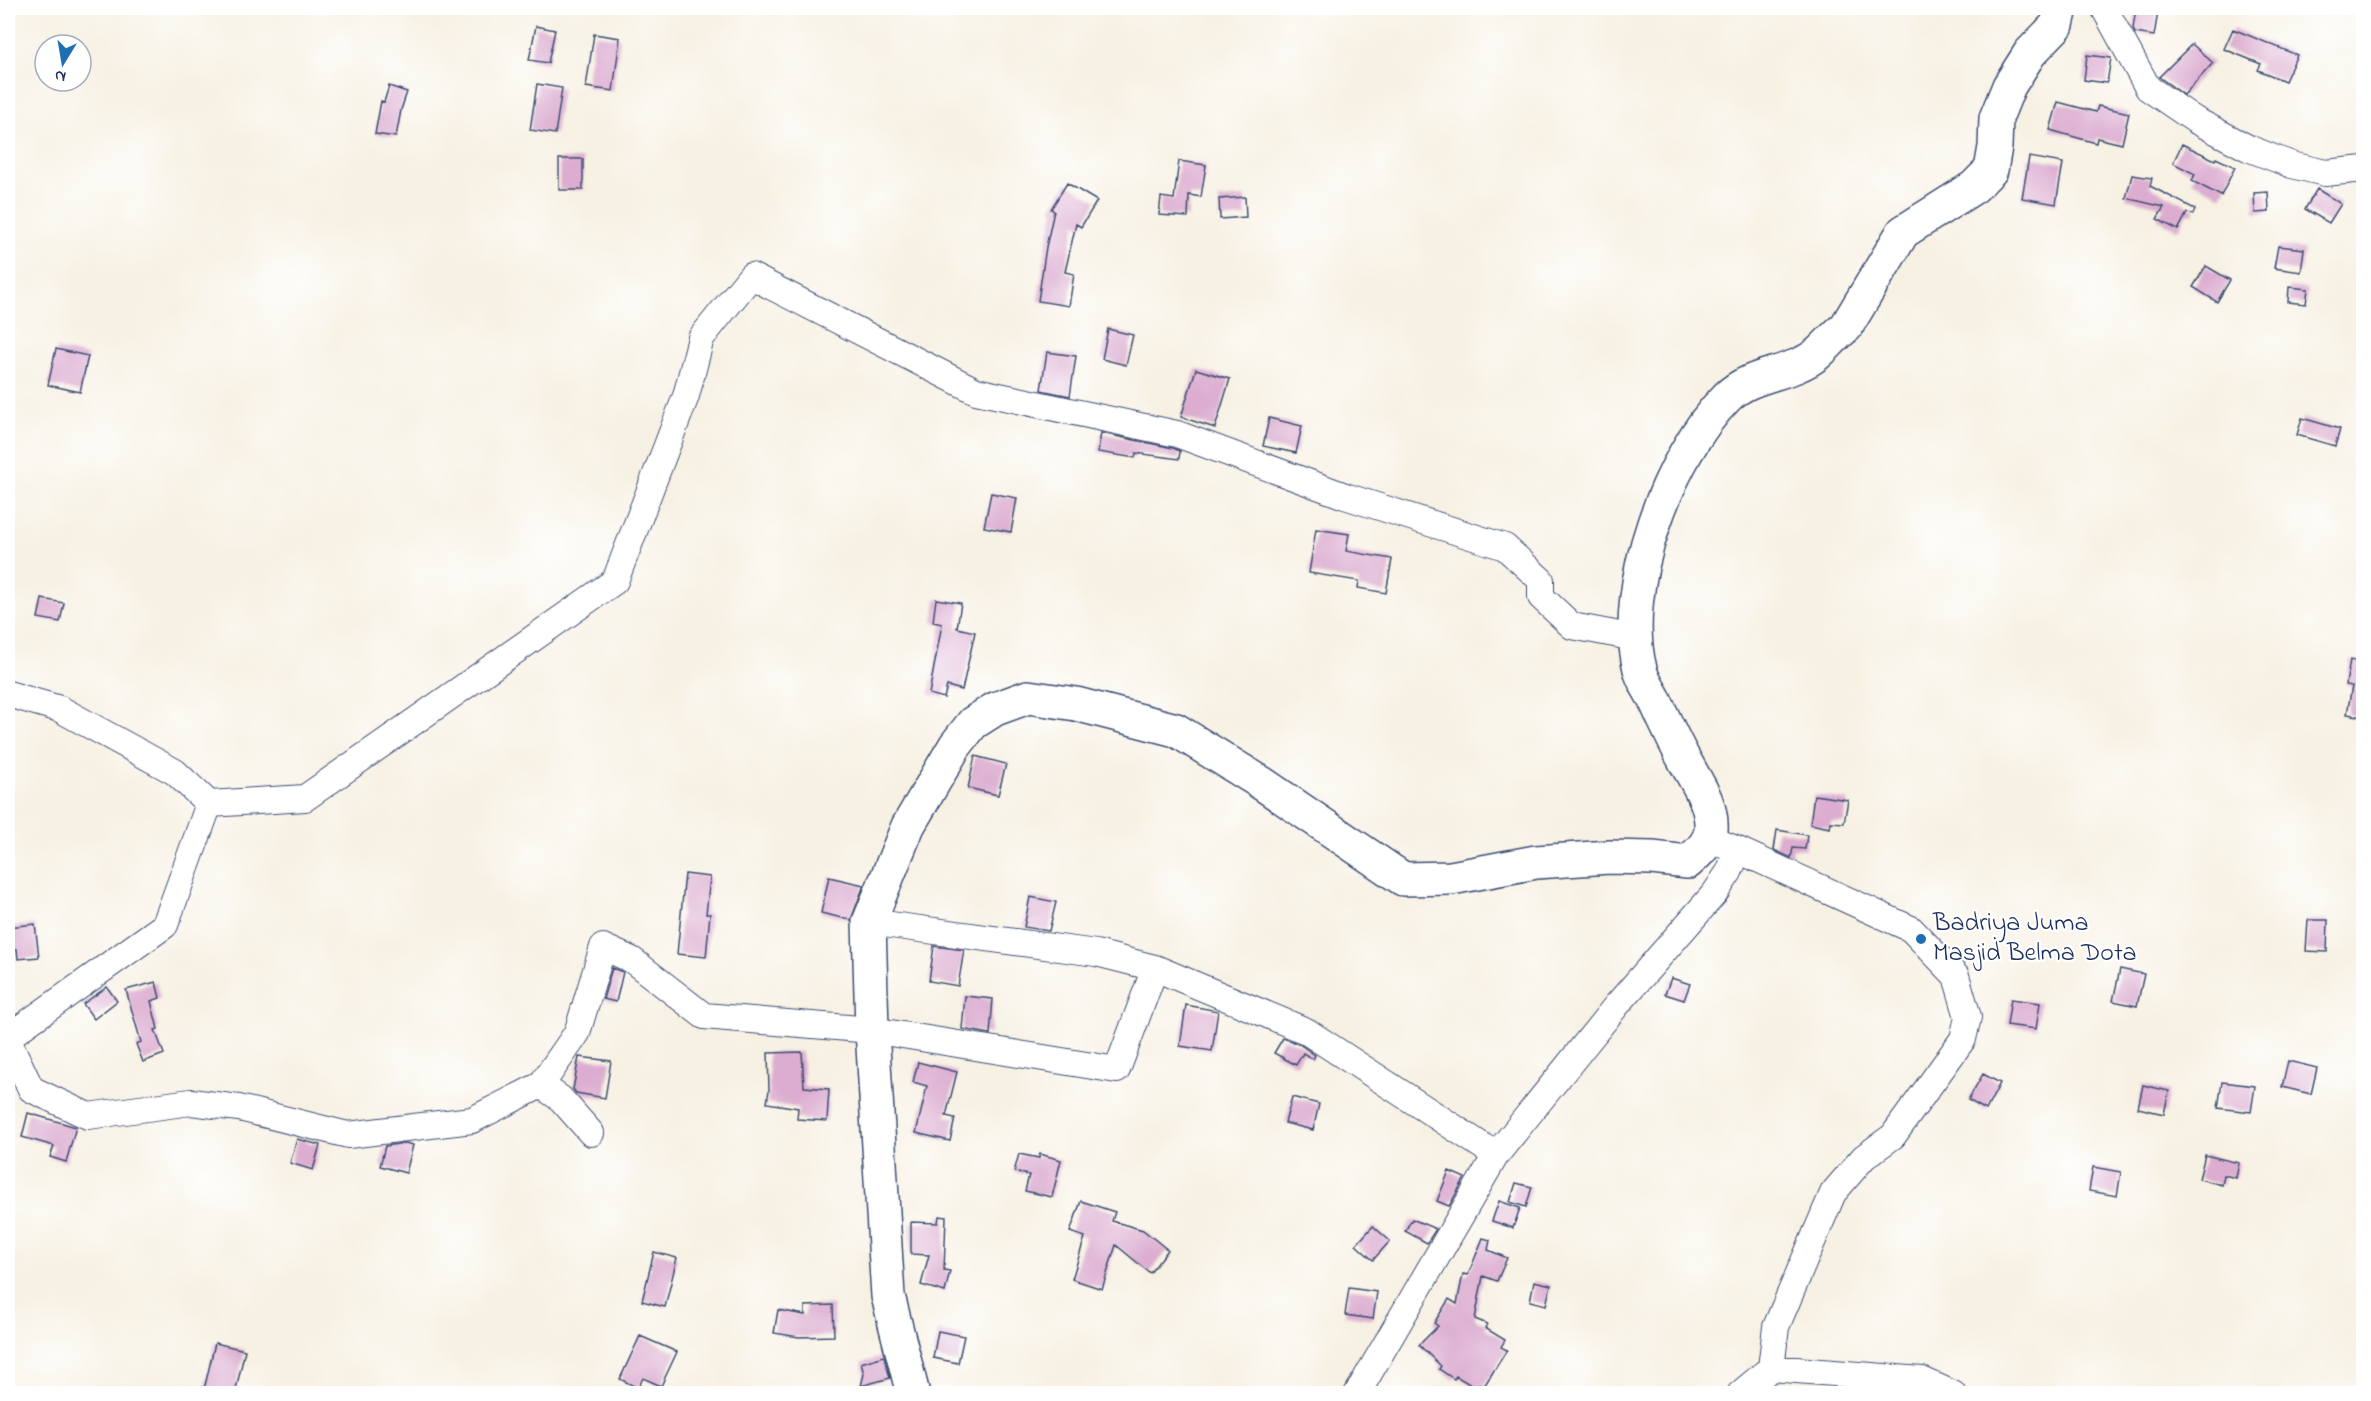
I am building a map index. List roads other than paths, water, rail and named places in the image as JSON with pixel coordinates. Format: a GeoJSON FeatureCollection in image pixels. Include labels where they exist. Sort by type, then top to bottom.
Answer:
{"type":"FeatureCollection","features":[{"type":"Feature","properties":{"kind":"main road"},"geometry":{"type":"LineString","coordinates":[[913,1393],[888,1296],[872,1030],[869,922],[908,826],[955,746],[973,723],[995,709],[1028,697],[1076,704],[1176,730],[1260,782],[1403,879],[1451,878],[1536,862],[1608,857],[1688,862],[1704,848],[1711,830],[1707,802],[1640,670],[1636,638],[1637,591],[1650,533],[1686,450],[1728,396],[1751,380],[1790,368],[1816,355],[1846,327],[1904,232],[1974,187],[1990,170],[1995,147],[1996,118],[2009,86],[2030,53],[2057,25],[2061,8]]}},
{"type":"Feature","properties":{"kind":"street"},"geometry":{"type":"LineString","coordinates":[[2104,8],[2148,88],[2195,120],[2248,148],[2292,165],[2325,173],[2364,169]]}},
{"type":"Feature","properties":{"kind":"street"},"geometry":{"type":"LineString","coordinates":[[8,694],[60,708],[175,772],[209,804],[305,798],[615,581],[686,396],[701,338],[751,276],[976,391],[1178,434],[1345,496],[1505,547],[1540,580],[1541,597],[1572,626],[1636,638]]}},
{"type":"Feature","properties":{"kind":"street"},"geometry":{"type":"LineString","coordinates":[[209,804],[165,925],[8,1038],[31,1089],[88,1116],[190,1102],[239,1108],[348,1135],[472,1120],[541,1085],[578,1033],[603,947],[632,960],[704,1016],[872,1030],[1117,1070],[1155,968]]}},
{"type":"Feature","properties":{"kind":"street"},"geometry":{"type":"LineString","coordinates":[[1708,838],[1911,929],[1956,976],[1968,1017],[1963,1039],[1893,1136],[1864,1157],[1833,1192],[1776,1327],[1771,1368],[1740,1394]]}},
{"type":"Feature","properties":{"kind":"street"},"geometry":{"type":"LineString","coordinates":[[1357,1394],[1496,1155],[1616,1006],[1715,893],[1729,872],[1738,850]]}},
{"type":"Feature","properties":{"kind":"street"},"geometry":{"type":"LineString","coordinates":[[869,922],[1096,953],[1155,968],[1306,1030],[1496,1155]]}},
{"type":"Feature","properties":{"kind":"street"},"geometry":{"type":"LineString","coordinates":[[541,1085],[561,1099],[591,1133]]}},
{"type":"Feature","properties":{"kind":"street"},"geometry":{"type":"LineString","coordinates":[[1771,1368],[1922,1380],[1953,1394]]}},
{"type":"Feature","properties":{"kind":"place","name":"Badriya Juma Masjid Belma Dota"},"geometry":{"type":"Point","coordinates":[1921,939]}}]}
